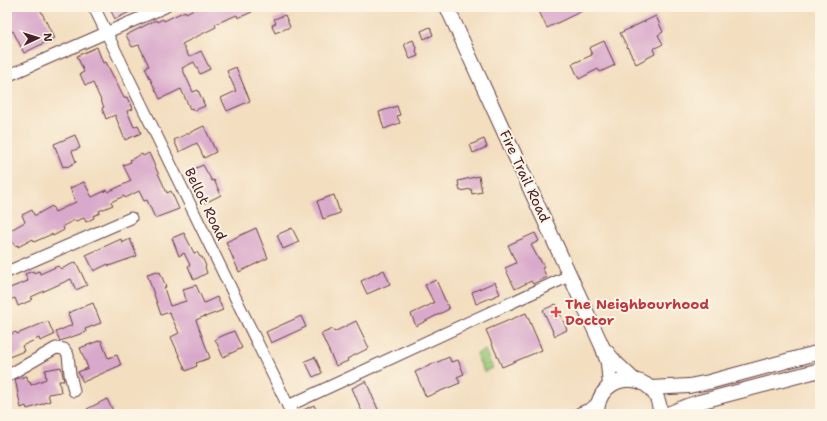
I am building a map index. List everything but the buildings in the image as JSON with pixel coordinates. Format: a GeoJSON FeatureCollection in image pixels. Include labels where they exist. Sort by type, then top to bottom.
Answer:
{"type":"FeatureCollection","features":[{"type":"Feature","properties":{"kind":"main road","name":"Fire Trail Road"},"geometry":{"type":"LineString","coordinates":[[447,7],[571,275],[602,346],[608,363],[610,386]]}},
{"type":"Feature","properties":{"kind":"main road","name":"Fire Trail Road"},"geometry":{"type":"LineString","coordinates":[[602,346],[615,362],[634,380],[650,388]]}},
{"type":"Feature","properties":{"kind":"main road"},"geometry":{"type":"LineString","coordinates":[[650,388],[689,386],[709,382],[820,352]]}},
{"type":"Feature","properties":{"kind":"main road"},"geometry":{"type":"LineString","coordinates":[[668,414],[693,404],[820,370]]}},
{"type":"Feature","properties":{"kind":"main road"},"geometry":{"type":"LineString","coordinates":[[581,414],[598,409],[602,394],[610,386],[619,381],[634,380]]}},
{"type":"Feature","properties":{"kind":"main road"},"geometry":{"type":"LineString","coordinates":[[650,388],[659,403],[660,414]]}},
{"type":"Feature","properties":{"kind":"street","name":"Bellot Road"},"geometry":{"type":"LineString","coordinates":[[94,7],[290,410]]}},
{"type":"Feature","properties":{"kind":"street"},"geometry":{"type":"LineString","coordinates":[[7,76],[165,7]]}},
{"type":"Feature","properties":{"kind":"street"},"geometry":{"type":"LineString","coordinates":[[7,272],[131,218]]}},
{"type":"Feature","properties":{"kind":"street"},"geometry":{"type":"LineString","coordinates":[[290,410],[571,275]]}},
{"type":"Feature","properties":{"kind":"street"},"geometry":{"type":"LineString","coordinates":[[7,376],[56,348],[64,349],[68,355],[74,391]]}},
{"type":"Feature","properties":{"kind":"green space"},"geometry":{"type":"Polygon","coordinates":[[[485,350],[493,368],[484,372],[476,354],[485,350]]]}},
{"type":"Feature","properties":{"kind":"place","name":"The Neighbourhood Doctor"},"geometry":{"type":"Point","coordinates":[556,312]}}]}
